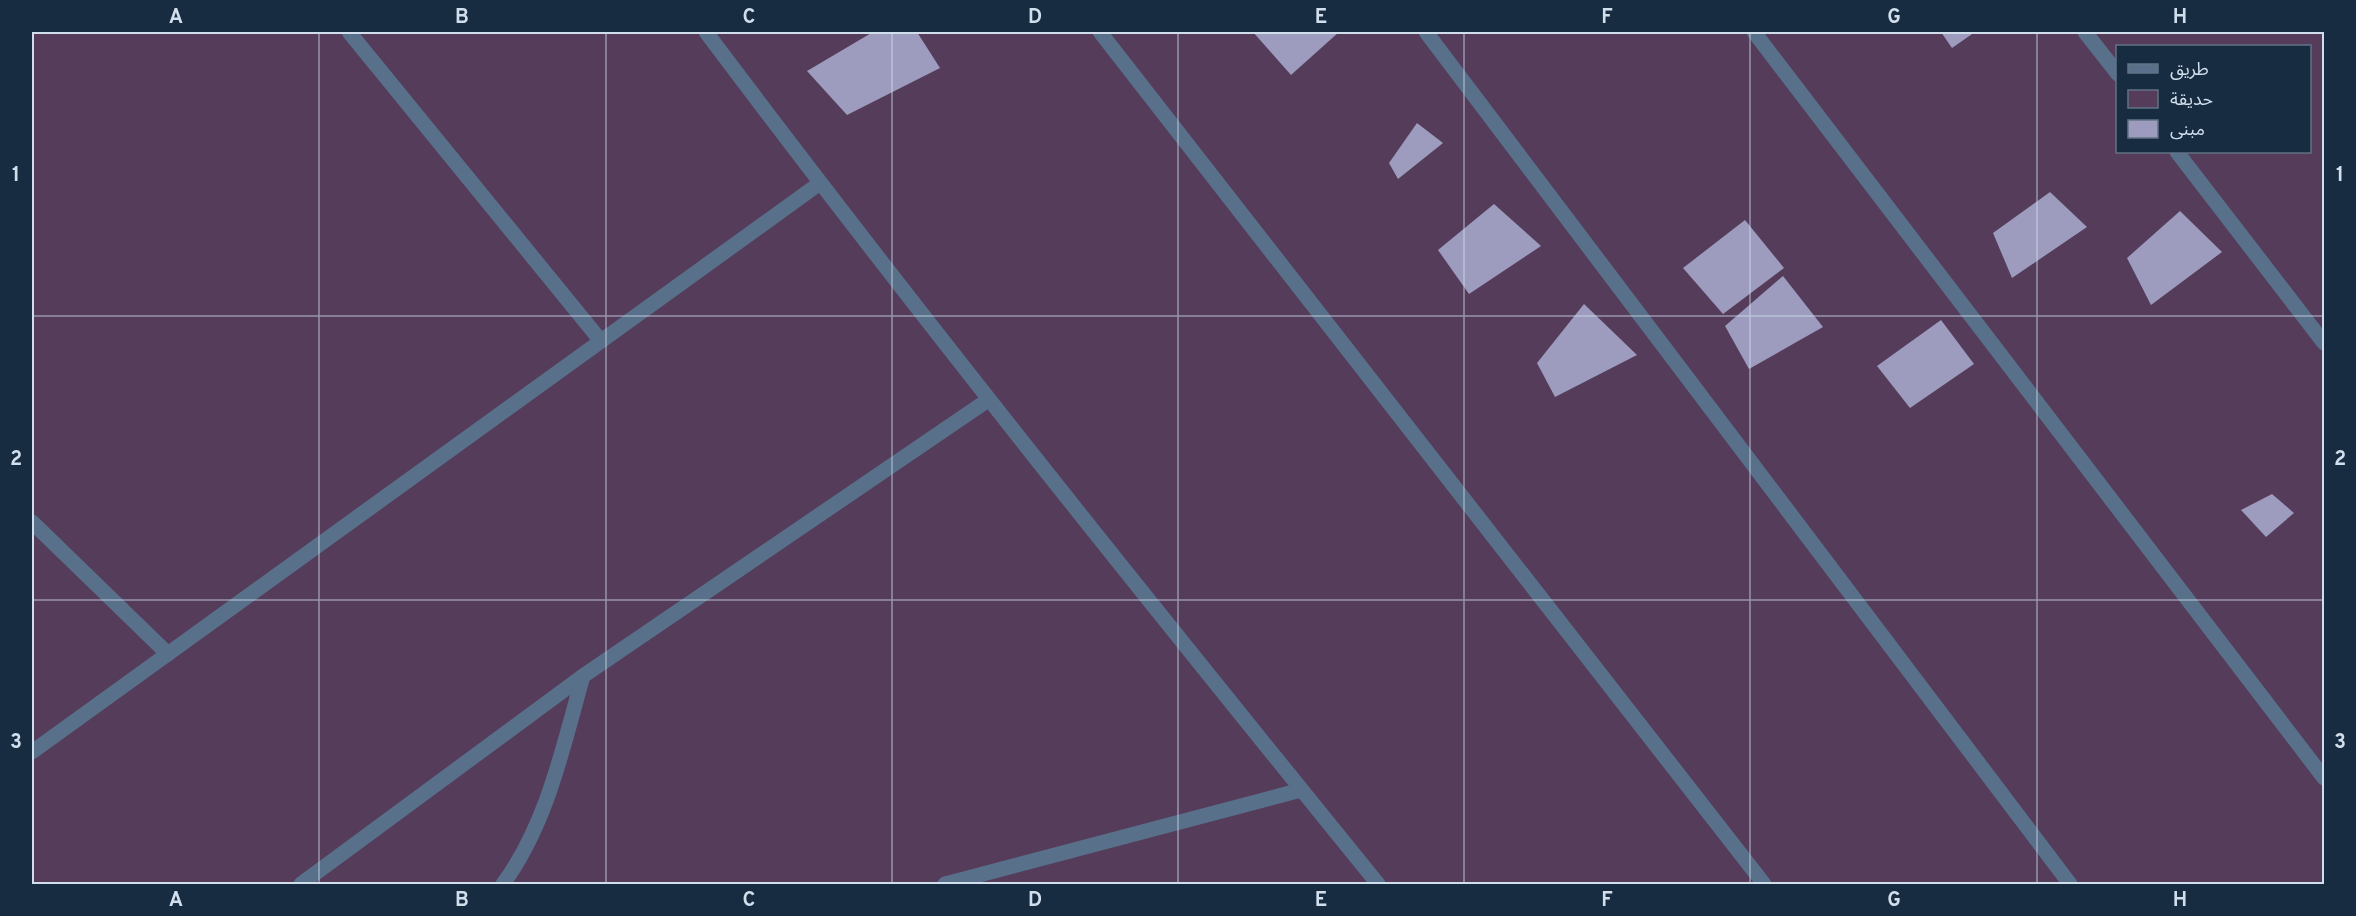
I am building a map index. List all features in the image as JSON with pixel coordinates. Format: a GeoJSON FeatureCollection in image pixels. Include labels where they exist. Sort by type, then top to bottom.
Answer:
{"type":"FeatureCollection","features":[{"type":"Feature","properties":{"kind":"street"},"geometry":{"type":"LineString","coordinates":[[349,32],[602,341]]}},
{"type":"Feature","properties":{"kind":"street"},"geometry":{"type":"LineString","coordinates":[[706,32],[988,400],[1378,885]]}},
{"type":"Feature","properties":{"kind":"street"},"geometry":{"type":"LineString","coordinates":[[1100,32],[1764,885]]}},
{"type":"Feature","properties":{"kind":"street"},"geometry":{"type":"LineString","coordinates":[[1426,32],[2070,885]]}},
{"type":"Feature","properties":{"kind":"street"},"geometry":{"type":"LineString","coordinates":[[1754,32],[2325,778]]}},
{"type":"Feature","properties":{"kind":"street"},"geometry":{"type":"LineString","coordinates":[[2085,32],[2116,71]]}},
{"type":"Feature","properties":{"kind":"street"},"geometry":{"type":"LineString","coordinates":[[2178,153],[2325,343]]}},
{"type":"Feature","properties":{"kind":"street"},"geometry":{"type":"LineString","coordinates":[[32,752],[820,183]]}},
{"type":"Feature","properties":{"kind":"street"},"geometry":{"type":"LineString","coordinates":[[301,885],[583,676],[988,400]]}},
{"type":"Feature","properties":{"kind":"street"},"geometry":{"type":"LineString","coordinates":[[32,522],[168,654]]}},
{"type":"Feature","properties":{"kind":"street"},"geometry":{"type":"LineString","coordinates":[[503,885],[523,851],[548,794],[583,676]]}},
{"type":"Feature","properties":{"kind":"street"},"geometry":{"type":"LineString","coordinates":[[945,885],[1302,790]]}},
{"type":"Feature","properties":{"kind":"green space"},"geometry":{"type":"Polygon","coordinates":[[[32,32],[2324,32],[2324,884],[32,884],[32,32]]]}},
{"type":"Feature","properties":{"kind":"building"},"geometry":{"type":"Polygon","coordinates":[[[873,32],[917,32],[940,68],[847,115],[807,71],[873,32]]]}},
{"type":"Feature","properties":{"kind":"building"},"geometry":{"type":"Polygon","coordinates":[[[1253,32],[1339,32],[1291,75],[1253,32]]]}},
{"type":"Feature","properties":{"kind":"building"},"geometry":{"type":"Polygon","coordinates":[[[1941,32],[1975,32],[1952,48],[1941,32]]]}},
{"type":"Feature","properties":{"kind":"building"},"geometry":{"type":"Polygon","coordinates":[[[1417,123],[1443,143],[1398,179],[1389,163],[1417,123]]]}},
{"type":"Feature","properties":{"kind":"building"},"geometry":{"type":"Polygon","coordinates":[[[2050,192],[2087,227],[2012,278],[1993,233],[2050,192]]]}},
{"type":"Feature","properties":{"kind":"building"},"geometry":{"type":"Polygon","coordinates":[[[1494,204],[1541,246],[1469,294],[1438,250],[1494,204]]]}},
{"type":"Feature","properties":{"kind":"building"},"geometry":{"type":"Polygon","coordinates":[[[2180,211],[2222,252],[2151,305],[2127,258],[2180,211]]]}},
{"type":"Feature","properties":{"kind":"building"},"geometry":{"type":"Polygon","coordinates":[[[1745,220],[1784,268],[1723,314],[1683,268],[1745,220]]]}},
{"type":"Feature","properties":{"kind":"building"},"geometry":{"type":"Polygon","coordinates":[[[1783,276],[1823,327],[1749,369],[1725,326],[1783,276]]]}},
{"type":"Feature","properties":{"kind":"building"},"geometry":{"type":"Polygon","coordinates":[[[1584,304],[1637,355],[1555,397],[1537,363],[1584,304]]]}},
{"type":"Feature","properties":{"kind":"building"},"geometry":{"type":"Polygon","coordinates":[[[1941,320],[1974,364],[1910,408],[1877,366],[1941,320]]]}},
{"type":"Feature","properties":{"kind":"building"},"geometry":{"type":"Polygon","coordinates":[[[2272,494],[2294,513],[2266,537],[2241,510],[2272,494]]]}}]}
